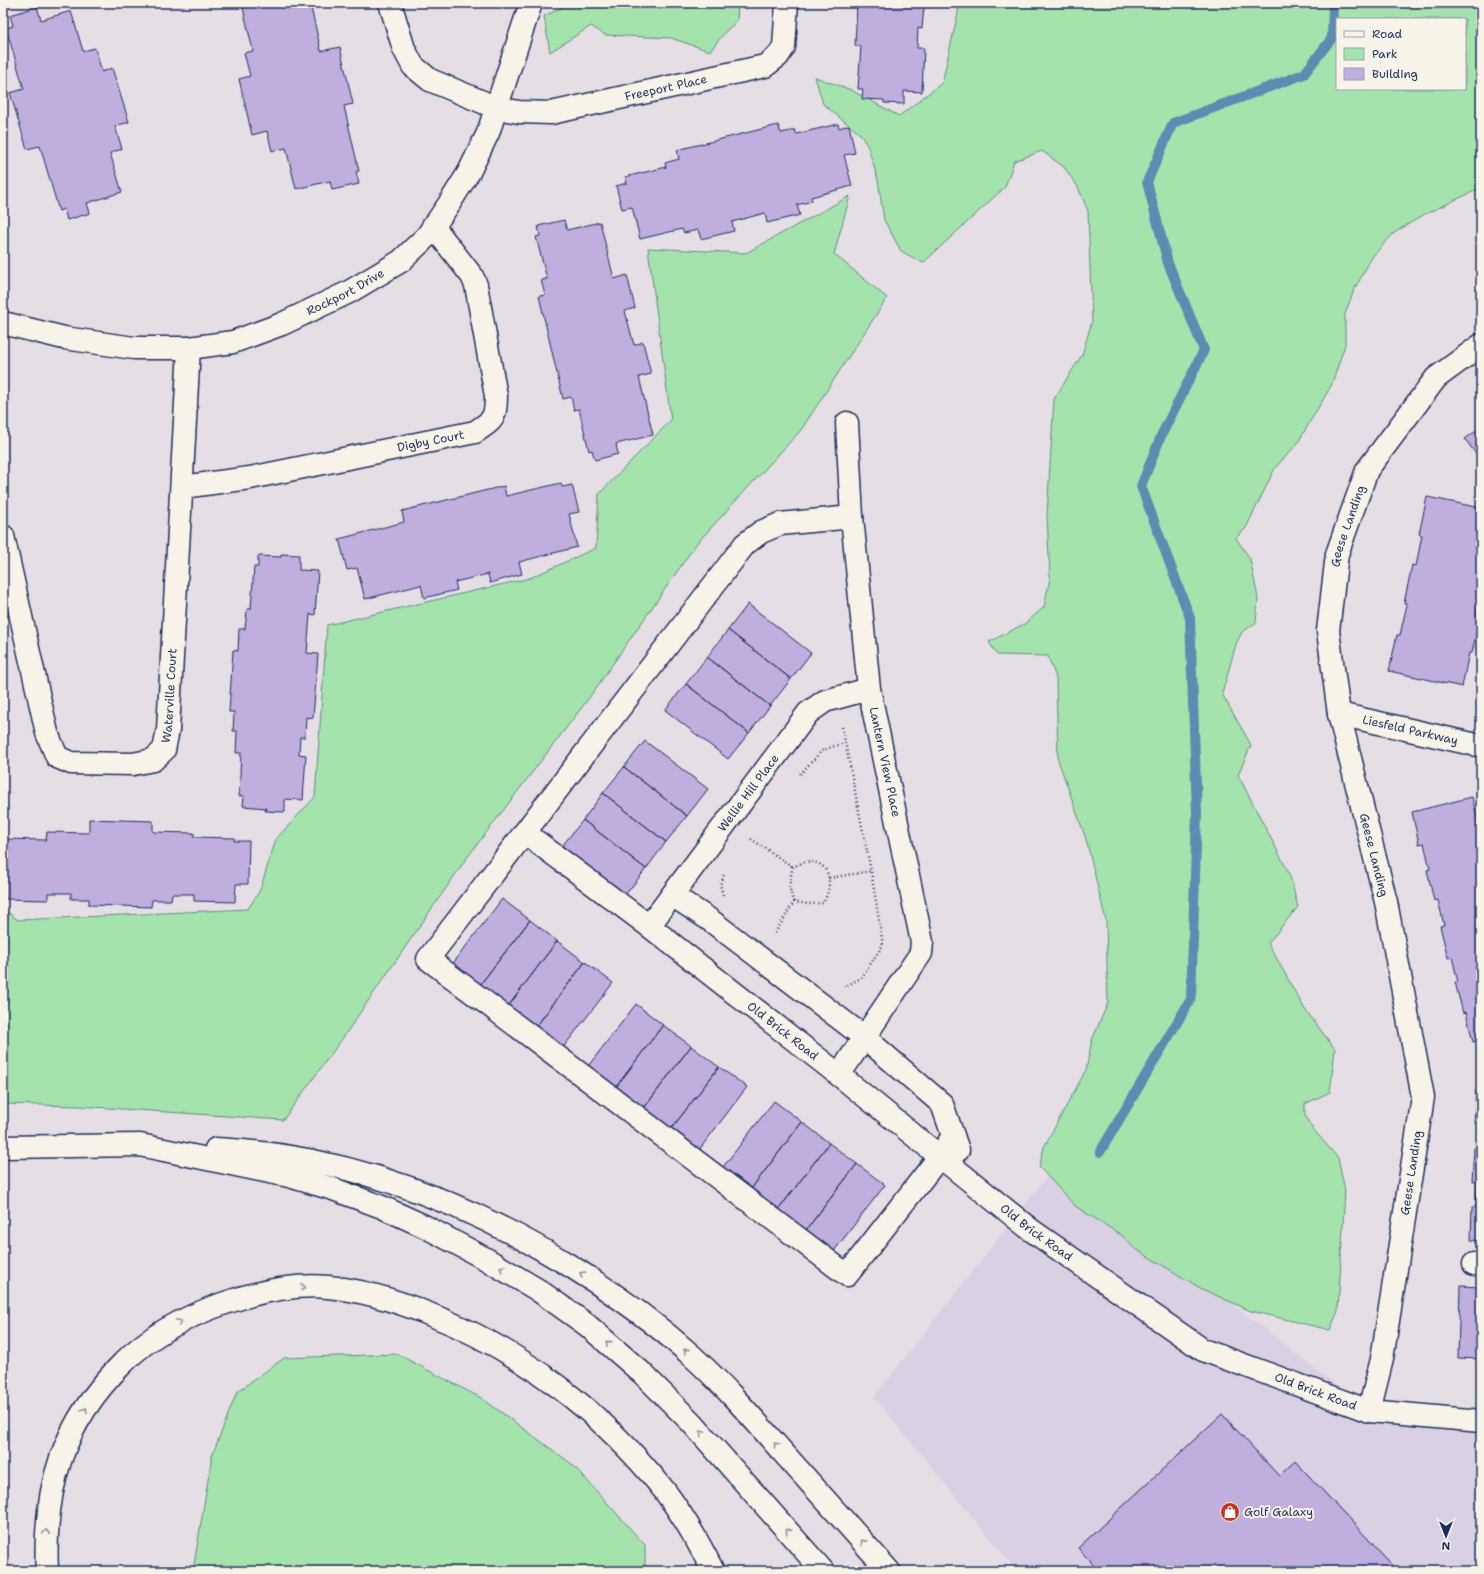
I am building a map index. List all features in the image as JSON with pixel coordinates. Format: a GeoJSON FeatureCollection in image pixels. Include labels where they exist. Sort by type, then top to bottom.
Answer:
{"type":"FeatureCollection","features":[{"type":"Feature","properties":{"kind":"main road","name":"Freeport Place"},"geometry":{"type":"LineString","coordinates":[[390,3],[404,49],[413,66],[430,80],[497,108],[519,112],[551,113],[765,66],[778,56],[784,47],[787,3]]}},
{"type":"Feature","properties":{"kind":"main road","name":"Rockport Drive"},"geometry":{"type":"LineString","coordinates":[[3,323],[64,338],[134,348],[189,348],[233,342],[282,324],[349,292],[401,261],[427,236],[469,172],[488,133],[531,3]]}},
{"type":"Feature","properties":{"kind":"main road","name":"Digby Court"},"geometry":{"type":"LineString","coordinates":[[182,487],[250,478],[475,432],[491,421],[496,411],[496,396],[476,285],[472,276],[433,226]]}},
{"type":"Feature","properties":{"kind":"main road","name":"Geese Landing"},"geometry":{"type":"LineString","coordinates":[[1369,1411],[1382,1359],[1423,1097],[1386,902],[1340,714],[1328,631],[1336,554],[1367,470],[1436,378],[1481,345]]}},
{"type":"Feature","properties":{"kind":"main road","name":"Waterville Court"},"geometry":{"type":"LineString","coordinates":[[3,536],[7,576],[47,733],[57,757],[71,763],[133,764],[153,760],[164,750],[168,730],[189,348]]}},
{"type":"Feature","properties":{"kind":"main road","name":"Lantern View Place"},"geometry":{"type":"LineString","coordinates":[[839,1075],[921,953],[922,942],[869,689],[852,517],[847,423]]}},
{"type":"Feature","properties":{"kind":"main road"},"geometry":{"type":"LineString","coordinates":[[852,517],[780,524],[761,532],[745,544],[428,959],[847,1275],[940,1156],[953,1136]]}},
{"type":"Feature","properties":{"kind":"main road","name":"Wellie Hill Place"},"geometry":{"type":"LineString","coordinates":[[649,926],[808,713],[824,701],[869,689]]}},
{"type":"Feature","properties":{"kind":"main road","name":"Liesfeld Parkway"},"geometry":{"type":"LineString","coordinates":[[1340,714],[1481,746]]}},
{"type":"Feature","properties":{"kind":"main road","name":"Old Brick Road"},"geometry":{"type":"LineString","coordinates":[[525,833],[649,926],[839,1075],[1032,1230],[1203,1350],[1369,1411],[1481,1421]]}},
{"type":"Feature","properties":{"kind":"main road"},"geometry":{"type":"LineString","coordinates":[[672,895],[710,920],[864,1037],[942,1104],[968,1179]]}},
{"type":"Feature","properties":{"kind":"main road"},"geometry":{"type":"LineString","coordinates":[[140,1145],[258,1168],[340,1191],[382,1207],[426,1227],[486,1259],[538,1290],[587,1325],[647,1378],[692,1423],[823,1571]]}},
{"type":"Feature","properties":{"kind":"main road"},"geometry":{"type":"LineString","coordinates":[[3,1147],[140,1145],[250,1150],[297,1157],[344,1168],[396,1183],[437,1198],[481,1217],[544,1250],[602,1286],[646,1318],[691,1355],[735,1398],[889,1571]]}},
{"type":"Feature","properties":{"kind":"main road"},"geometry":{"type":"LineString","coordinates":[[47,1571],[47,1516],[52,1488],[61,1457],[74,1428],[91,1400],[115,1370],[131,1354],[161,1332],[204,1310],[240,1298],[284,1288],[326,1286],[362,1292],[389,1299],[449,1322],[484,1339],[526,1364],[558,1386],[590,1412],[626,1447],[665,1491],[696,1538],[714,1571]]}},
{"type":"Feature","properties":{"kind":"path"},"geometry":{"type":"LineString","coordinates":[[842,727],[871,871],[883,945],[860,978],[844,987]]}},
{"type":"Feature","properties":{"kind":"path"},"geometry":{"type":"LineString","coordinates":[[799,775],[823,750],[844,743]]}},
{"type":"Feature","properties":{"kind":"path"},"geometry":{"type":"LineString","coordinates":[[748,843],[755,834]]}},
{"type":"Feature","properties":{"kind":"path"},"geometry":{"type":"LineString","coordinates":[[751,839],[793,867]]}},
{"type":"Feature","properties":{"kind":"path"},"geometry":{"type":"LineString","coordinates":[[793,867],[805,862],[819,864],[828,872],[829,878],[828,894],[823,903],[808,904],[794,902]]}},
{"type":"Feature","properties":{"kind":"path"},"geometry":{"type":"LineString","coordinates":[[793,867],[789,882],[789,892],[794,902]]}},
{"type":"Feature","properties":{"kind":"path"},"geometry":{"type":"LineString","coordinates":[[725,900],[720,885],[726,870]]}},
{"type":"Feature","properties":{"kind":"path"},"geometry":{"type":"LineString","coordinates":[[829,878],[871,871]]}},
{"type":"Feature","properties":{"kind":"path"},"geometry":{"type":"LineString","coordinates":[[773,935],[794,902]]}},
{"type":"Feature","properties":{"kind":"shaded area"},"geometry":{"type":"Polygon","coordinates":[[[1056,1165],[1369,1411],[1481,1421],[1481,1571],[1017,1571],[874,1397],[1056,1165]]]}},
{"type":"Feature","properties":{"kind":"green space"},"geometry":{"type":"Polygon","coordinates":[[[571,3],[738,3],[737,21],[726,31],[710,51],[671,38],[605,35],[591,26],[550,52],[544,16],[571,3]]]}},
{"type":"Feature","properties":{"kind":"green space"},"geometry":{"type":"Polygon","coordinates":[[[958,3],[1481,3],[1481,188],[1425,214],[1394,233],[1372,257],[1354,290],[1345,314],[1345,345],[1331,386],[1297,444],[1275,468],[1246,528],[1236,538],[1250,559],[1258,598],[1256,623],[1242,632],[1236,644],[1222,694],[1251,745],[1238,775],[1289,873],[1298,907],[1268,943],[1304,1008],[1335,1049],[1330,1092],[1305,1104],[1305,1116],[1312,1128],[1338,1158],[1345,1190],[1338,1311],[1330,1330],[1251,1311],[1202,1289],[1134,1248],[1123,1236],[1075,1206],[1039,1167],[1044,1147],[1086,1070],[1092,1040],[1108,1003],[1106,921],[1086,839],[1058,760],[1056,678],[1048,656],[997,655],[989,642],[1026,623],[1044,607],[1050,578],[1047,515],[1054,399],[1082,355],[1092,321],[1088,211],[1078,187],[1064,167],[1042,151],[1014,161],[1005,187],[923,263],[901,251],[884,220],[878,180],[868,147],[860,134],[823,104],[815,77],[851,90],[899,116],[942,83],[958,13],[958,3]]]}},
{"type":"Feature","properties":{"kind":"green space"},"geometry":{"type":"Polygon","coordinates":[[[850,196],[834,254],[887,298],[801,430],[697,543],[589,698],[466,859],[342,1039],[283,1120],[79,1106],[3,1104],[3,909],[18,920],[248,909],[260,890],[276,839],[315,797],[327,625],[530,578],[596,548],[599,494],[671,420],[648,248],[746,253],[850,196]]]}},
{"type":"Feature","properties":{"kind":"green space"},"geometry":{"type":"Polygon","coordinates":[[[397,1354],[483,1399],[573,1465],[645,1545],[645,1571],[193,1571],[212,1456],[237,1392],[284,1358],[397,1354]]]}},
{"type":"Feature","properties":{"kind":"building"},"geometry":{"type":"Polygon","coordinates":[[[263,3],[310,3],[321,51],[340,47],[353,104],[344,106],[359,171],[356,172],[359,184],[332,190],[330,181],[296,189],[286,148],[272,151],[267,131],[252,135],[239,79],[250,76],[244,53],[253,51],[243,8],[263,3]]]}},
{"type":"Feature","properties":{"kind":"building"},"geometry":{"type":"Polygon","coordinates":[[[846,3],[931,3],[931,7],[924,7],[922,29],[918,28],[917,48],[924,48],[922,92],[904,91],[904,104],[884,103],[884,100],[862,99],[863,89],[858,89],[861,46],[855,46],[857,4],[846,3]]]}},
{"type":"Feature","properties":{"kind":"building"},"geometry":{"type":"Polygon","coordinates":[[[37,7],[41,20],[71,11],[83,51],[95,48],[102,72],[112,68],[129,122],[115,126],[122,149],[110,153],[122,192],[87,203],[90,213],[67,220],[64,209],[59,211],[40,146],[27,149],[10,93],[24,89],[6,28],[13,26],[10,15],[37,7]]]}},
{"type":"Feature","properties":{"kind":"building"},"geometry":{"type":"Polygon","coordinates":[[[838,124],[839,128],[849,125],[855,153],[844,155],[852,186],[811,197],[812,201],[797,205],[800,215],[767,223],[765,213],[732,222],[734,231],[701,239],[698,230],[684,233],[682,229],[640,239],[632,207],[622,209],[616,186],[627,183],[625,177],[666,167],[665,163],[679,159],[677,150],[778,125],[781,133],[795,130],[796,134],[838,124]]]}},
{"type":"Feature","properties":{"kind":"building"},"geometry":{"type":"Polygon","coordinates":[[[564,220],[567,230],[600,222],[614,279],[627,275],[635,308],[625,311],[634,345],[643,342],[651,374],[639,377],[653,435],[616,444],[618,454],[595,460],[592,450],[589,451],[579,409],[574,410],[571,397],[563,399],[539,296],[545,295],[541,280],[547,279],[536,237],[540,236],[538,226],[564,220]]]}},
{"type":"Feature","properties":{"kind":"building"},"geometry":{"type":"Polygon","coordinates":[[[1481,427],[1481,461],[1465,439],[1481,427]]]}},
{"type":"Feature","properties":{"kind":"building"},"geometry":{"type":"Polygon","coordinates":[[[561,483],[562,487],[572,485],[579,512],[569,514],[577,547],[519,562],[522,574],[490,583],[488,574],[455,582],[457,590],[424,598],[421,585],[365,599],[357,568],[347,570],[339,539],[404,522],[402,511],[504,486],[506,496],[561,483]]]}},
{"type":"Feature","properties":{"kind":"building"},"geometry":{"type":"Polygon","coordinates":[[[1427,497],[1481,508],[1481,593],[1476,615],[1480,617],[1472,653],[1469,653],[1462,687],[1389,671],[1397,635],[1400,635],[1407,604],[1404,603],[1412,565],[1416,566],[1422,535],[1419,534],[1427,497]]]}},
{"type":"Feature","properties":{"kind":"building"},"geometry":{"type":"Polygon","coordinates":[[[281,554],[299,555],[299,570],[318,571],[315,615],[310,614],[307,653],[318,654],[313,718],[306,717],[305,737],[300,737],[299,754],[306,755],[303,800],[285,799],[285,812],[265,811],[266,808],[243,806],[244,796],[239,796],[241,753],[236,753],[237,731],[233,731],[234,712],[229,712],[233,650],[238,651],[239,629],[245,629],[247,609],[251,609],[254,567],[258,567],[258,556],[281,557],[281,554]]]}},
{"type":"Feature","properties":{"kind":"building"},"geometry":{"type":"Polygon","coordinates":[[[748,604],[811,653],[791,679],[728,630],[748,604]]]}},
{"type":"Feature","properties":{"kind":"building"},"geometry":{"type":"Polygon","coordinates":[[[728,630],[791,679],[770,706],[707,657],[728,630]]]}},
{"type":"Feature","properties":{"kind":"building"},"geometry":{"type":"Polygon","coordinates":[[[707,657],[770,706],[749,733],[686,684],[707,657]]]}},
{"type":"Feature","properties":{"kind":"building"},"geometry":{"type":"Polygon","coordinates":[[[686,684],[749,733],[728,759],[665,710],[686,684]]]}},
{"type":"Feature","properties":{"kind":"building"},"geometry":{"type":"Polygon","coordinates":[[[645,741],[708,789],[687,816],[624,767],[645,741]]]}},
{"type":"Feature","properties":{"kind":"building"},"geometry":{"type":"Polygon","coordinates":[[[624,767],[687,816],[666,842],[603,793],[624,767]]]}},
{"type":"Feature","properties":{"kind":"building"},"geometry":{"type":"Polygon","coordinates":[[[603,793],[666,842],[646,869],[583,820],[603,793]]]}},
{"type":"Feature","properties":{"kind":"building"},"geometry":{"type":"Polygon","coordinates":[[[1472,797],[1479,826],[1481,825],[1481,1040],[1473,1042],[1466,1012],[1463,1013],[1455,982],[1458,982],[1452,957],[1448,958],[1440,926],[1444,925],[1438,900],[1434,901],[1427,870],[1430,869],[1424,843],[1419,844],[1412,812],[1472,797]]]}},
{"type":"Feature","properties":{"kind":"building"},"geometry":{"type":"Polygon","coordinates":[[[89,819],[153,821],[153,832],[194,833],[194,837],[235,838],[234,841],[249,841],[248,884],[236,884],[235,902],[194,901],[194,894],[172,894],[171,900],[152,900],[151,907],[89,905],[89,899],[71,899],[71,893],[48,893],[48,900],[5,899],[5,882],[3,882],[3,839],[46,840],[47,832],[89,833],[89,819]]]}},
{"type":"Feature","properties":{"kind":"building"},"geometry":{"type":"Polygon","coordinates":[[[583,820],[646,869],[625,895],[562,846],[583,820]]]}},
{"type":"Feature","properties":{"kind":"building"},"geometry":{"type":"Polygon","coordinates":[[[502,899],[530,920],[479,986],[451,966],[502,899]]]}},
{"type":"Feature","properties":{"kind":"building"},"geometry":{"type":"Polygon","coordinates":[[[530,920],[557,941],[507,1008],[479,986],[530,920]]]}},
{"type":"Feature","properties":{"kind":"building"},"geometry":{"type":"Polygon","coordinates":[[[557,941],[585,962],[535,1028],[507,1008],[557,941]]]}},
{"type":"Feature","properties":{"kind":"building"},"geometry":{"type":"Polygon","coordinates":[[[585,962],[613,983],[562,1049],[535,1028],[585,962]]]}},
{"type":"Feature","properties":{"kind":"building"},"geometry":{"type":"Polygon","coordinates":[[[636,1004],[663,1025],[613,1091],[585,1070],[636,1004]]]}},
{"type":"Feature","properties":{"kind":"building"},"geometry":{"type":"Polygon","coordinates":[[[663,1025],[691,1046],[641,1112],[613,1091],[663,1025]]]}},
{"type":"Feature","properties":{"kind":"building"},"geometry":{"type":"Polygon","coordinates":[[[691,1046],[719,1067],[668,1133],[641,1112],[691,1046]]]}},
{"type":"Feature","properties":{"kind":"building"},"geometry":{"type":"Polygon","coordinates":[[[1480,1060],[1481,1241],[1471,1240],[1472,1207],[1476,1207],[1477,1182],[1472,1181],[1474,1148],[1477,1148],[1478,1123],[1474,1123],[1476,1090],[1479,1090],[1480,1060]]]}},
{"type":"Feature","properties":{"kind":"building"},"geometry":{"type":"Polygon","coordinates":[[[719,1067],[747,1087],[696,1154],[668,1133],[719,1067]]]}},
{"type":"Feature","properties":{"kind":"building"},"geometry":{"type":"Polygon","coordinates":[[[774,1101],[802,1122],[751,1189],[723,1167],[774,1101]]]}},
{"type":"Feature","properties":{"kind":"building"},"geometry":{"type":"Polygon","coordinates":[[[802,1122],[829,1143],[779,1209],[751,1189],[802,1122]]]}},
{"type":"Feature","properties":{"kind":"building"},"geometry":{"type":"Polygon","coordinates":[[[829,1143],[857,1164],[806,1230],[779,1209],[829,1143]]]}},
{"type":"Feature","properties":{"kind":"building"},"geometry":{"type":"Polygon","coordinates":[[[857,1164],[885,1185],[834,1251],[806,1230],[857,1164]]]}},
{"type":"Feature","properties":{"kind":"building"},"geometry":{"type":"Polygon","coordinates":[[[1460,1286],[1481,1287],[1481,1359],[1458,1358],[1460,1286]]]}},
{"type":"Feature","properties":{"kind":"building","name":"Golf Galaxy"},"geometry":{"type":"Polygon","coordinates":[[[1222,1414],[1279,1476],[1295,1461],[1398,1571],[1099,1571],[1078,1548],[1222,1414]]]}},
{"type":"Feature","properties":{"kind":"waterway"},"geometry":{"type":"LineString","coordinates":[[1100,1152],[1191,999],[1197,813],[1190,618],[1141,486],[1161,436],[1204,350],[1168,263],[1147,182],[1173,123],[1304,74],[1332,38],[1333,3]]}},
{"type":"Feature","properties":{"kind":"place","name":"Golf Galaxy"},"geometry":{"type":"Point","coordinates":[1230,1512]}}]}
